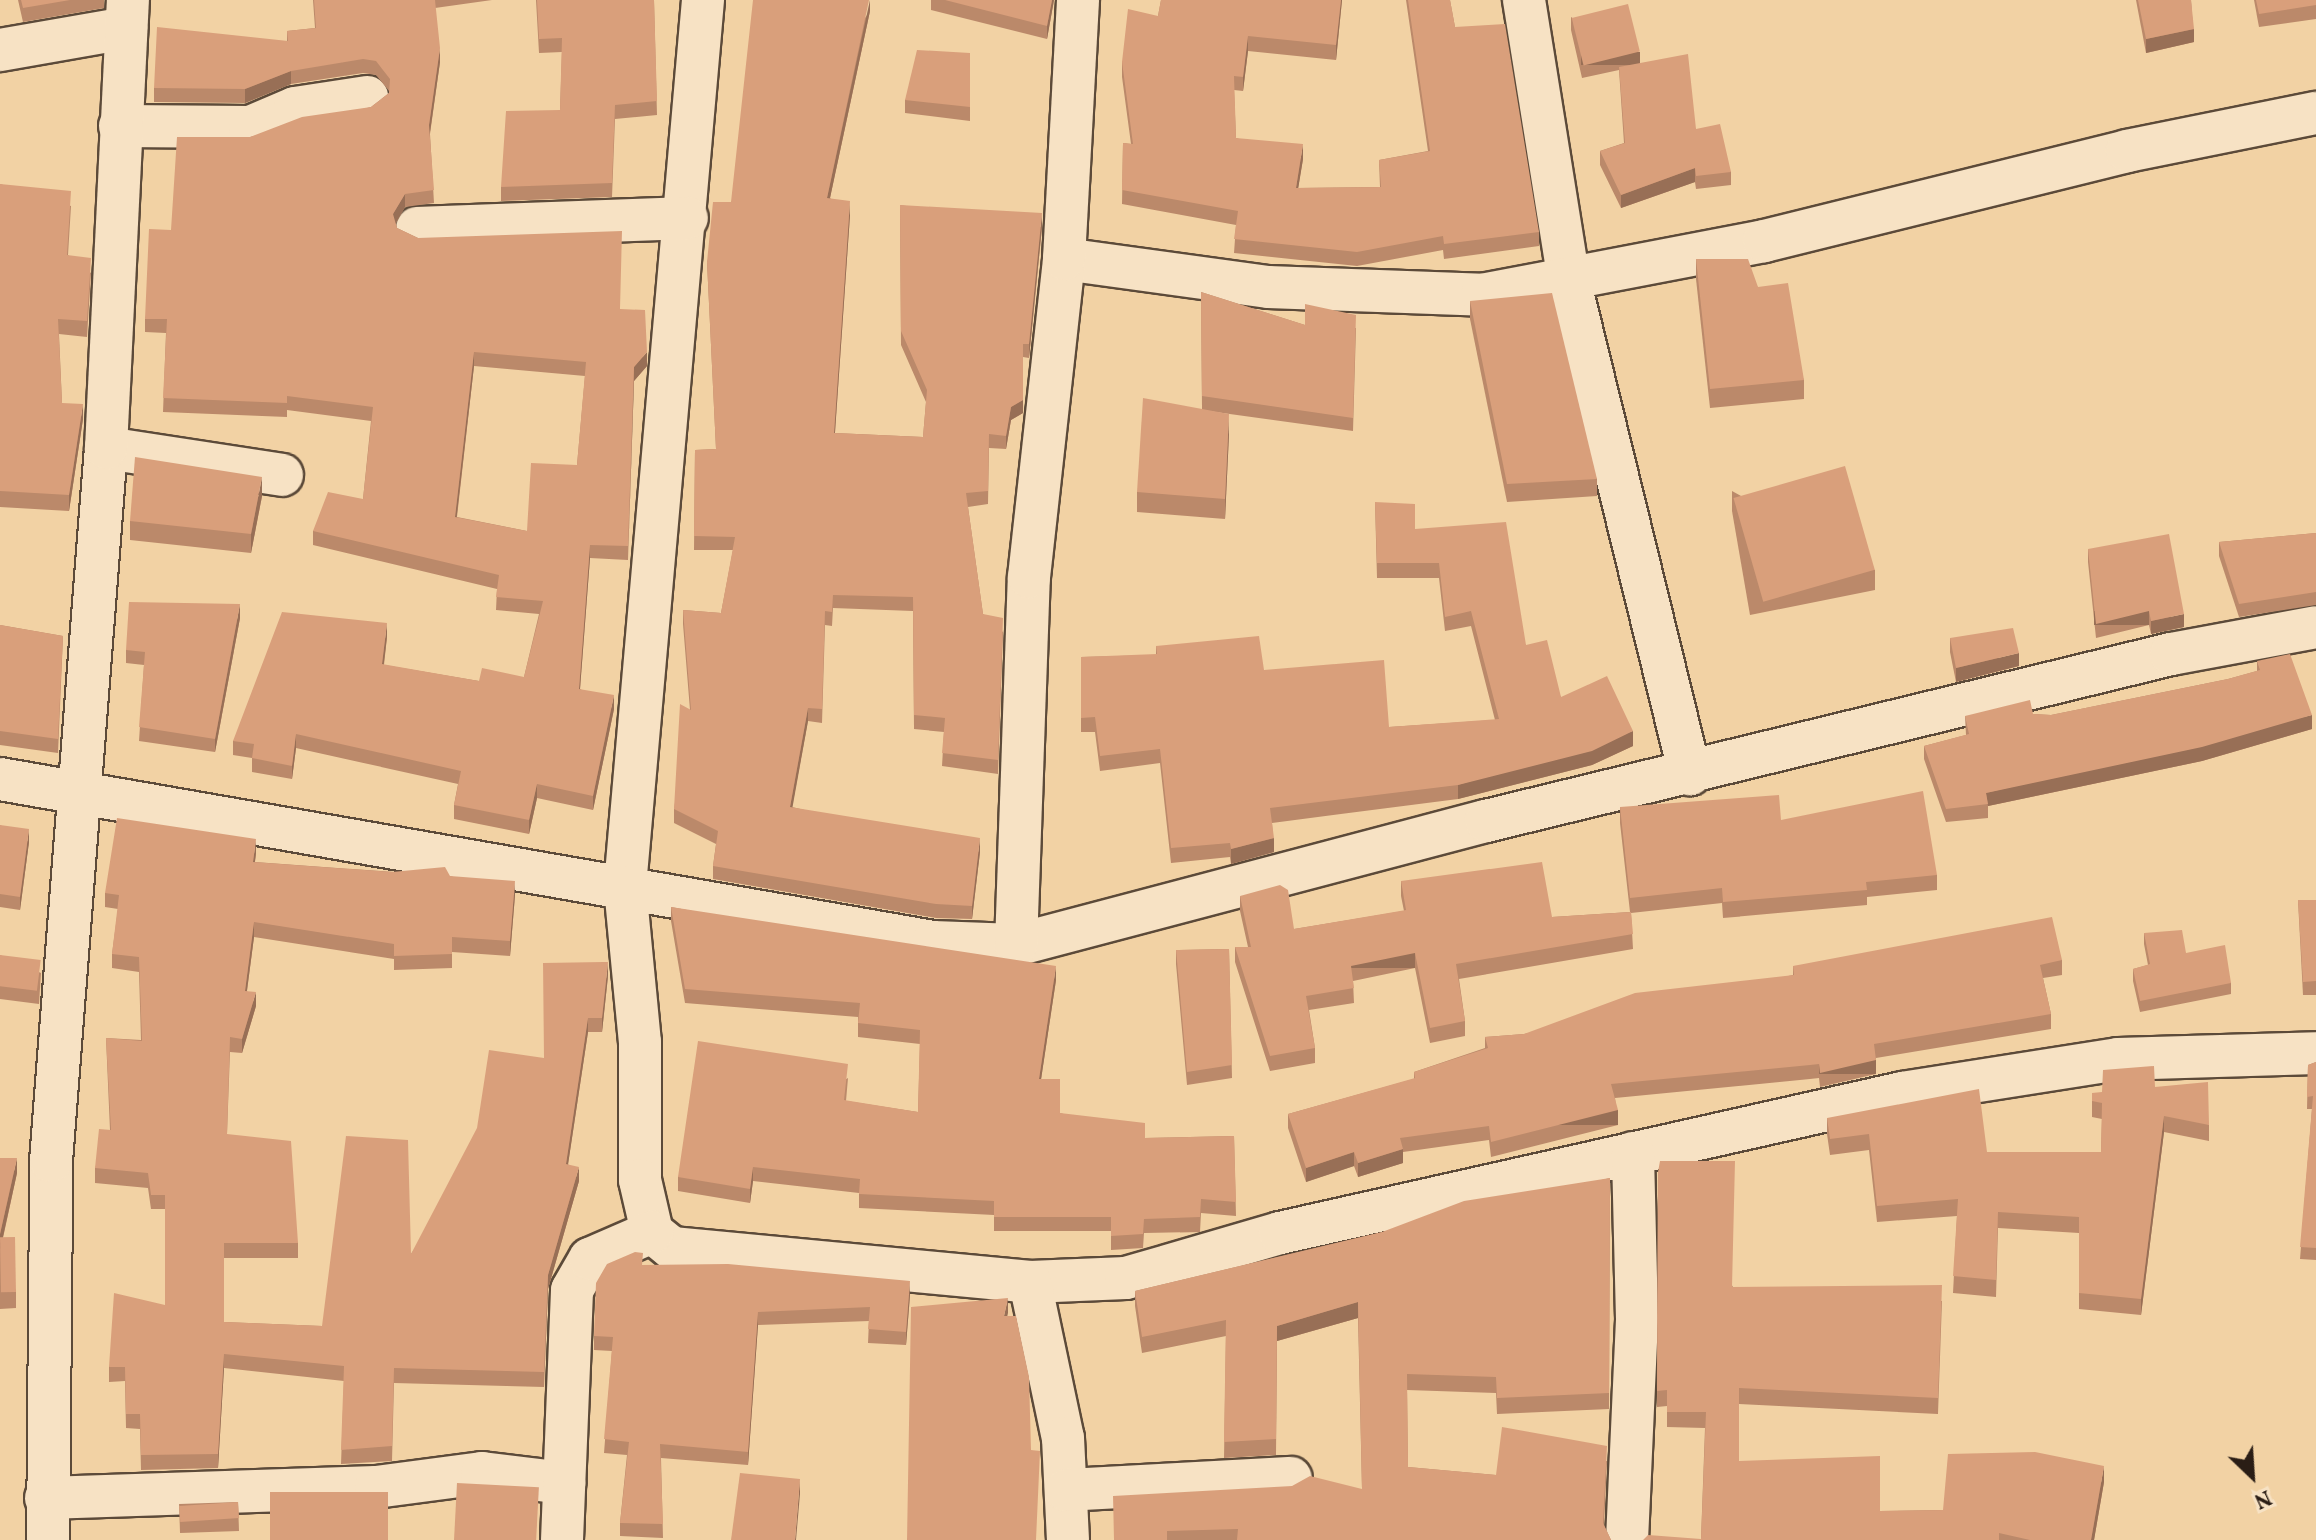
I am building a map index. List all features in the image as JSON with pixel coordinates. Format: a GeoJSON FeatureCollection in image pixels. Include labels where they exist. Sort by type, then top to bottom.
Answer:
{"type":"FeatureCollection","features":[{"type":"Feature","properties":{"kind":"street"},"geometry":{"type":"LineString","coordinates":[[703,0],[687,218],[625,887],[640,1042],[640,1180],[652,1232],[672,1248],[733,1257],[1030,1282],[1126,1278],[1280,1233],[1902,1093],[2118,1059],[2316,1053]]}},
{"type":"Feature","properties":{"kind":"street"},"geometry":{"type":"LineString","coordinates":[[1016,945],[1029,577],[1064,259],[1078,0]]}},
{"type":"Feature","properties":{"kind":"street"},"geometry":{"type":"LineString","coordinates":[[1524,0],[1569,280],[1690,774]]}},
{"type":"Feature","properties":{"kind":"street"},"geometry":{"type":"LineString","coordinates":[[0,50],[127,14],[106,448],[51,1161],[48,1540]]}},
{"type":"Feature","properties":{"kind":"street"},"geometry":{"type":"LineString","coordinates":[[120,126],[250,127],[295,108],[367,97]]}},
{"type":"Feature","properties":{"kind":"street"},"geometry":{"type":"LineString","coordinates":[[1064,259],[1370,294],[1482,295],[1569,280],[2316,113]]}},
{"type":"Feature","properties":{"kind":"street"},"geometry":{"type":"LineString","coordinates":[[417,228],[687,218]]}},
{"type":"Feature","properties":{"kind":"street"},"geometry":{"type":"LineString","coordinates":[[106,448],[282,475]]}},
{"type":"Feature","properties":{"kind":"street"},"geometry":{"type":"LineString","coordinates":[[0,779],[933,942],[1016,945],[2171,654],[2316,627]]}},
{"type":"Feature","properties":{"kind":"street"},"geometry":{"type":"LineString","coordinates":[[1627,1540],[1637,1319],[1633,1153]]}},
{"type":"Feature","properties":{"kind":"street"},"geometry":{"type":"LineString","coordinates":[[562,1540],[572,1290],[590,1259],[652,1232]]}},
{"type":"Feature","properties":{"kind":"street"},"geometry":{"type":"LineString","coordinates":[[1030,1282],[1063,1438],[1068,1540]]}},
{"type":"Feature","properties":{"kind":"street"},"geometry":{"type":"LineString","coordinates":[[46,1498],[376,1487],[482,1473],[564,1483]]}},
{"type":"Feature","properties":{"kind":"street"},"geometry":{"type":"LineString","coordinates":[[1066,1490],[1291,1478]]}},
{"type":"Feature","properties":{"kind":"building"},"geometry":{"type":"Polygon","coordinates":[[[21,0],[70,0],[23,8],[21,0]]]}},
{"type":"Feature","properties":{"kind":"building"},"geometry":{"type":"Polygon","coordinates":[[[314,0],[435,0],[440,48],[429,125],[434,190],[405,194],[393,214],[397,228],[418,238],[622,231],[620,309],[645,310],[647,352],[634,367],[628,546],[590,545],[579,689],[614,695],[593,796],[537,784],[529,820],[454,805],[461,771],[296,734],[292,766],[252,758],[254,744],[233,741],[282,612],[387,623],[382,664],[479,681],[482,668],[524,677],[543,601],[496,597],[499,575],[313,531],[328,492],[363,499],[373,407],[287,396],[287,403],[163,398],[167,319],[145,319],[149,229],[171,230],[177,137],[250,137],[302,117],[371,107],[389,93],[390,79],[376,61],[363,59],[291,71],[245,89],[154,88],[157,27],[288,41],[287,31],[316,28],[314,0]],[[474,352],[455,517],[527,531],[531,463],[577,465],[586,362],[474,352]]]}},
{"type":"Feature","properties":{"kind":"building"},"geometry":{"type":"Polygon","coordinates":[[[537,0],[654,0],[657,101],[615,105],[612,183],[501,187],[506,111],[560,110],[562,38],[539,39],[537,0]]]}},
{"type":"Feature","properties":{"kind":"building"},"geometry":{"type":"Polygon","coordinates":[[[753,0],[869,0],[827,198],[850,201],[834,433],[923,437],[927,390],[901,331],[900,205],[1042,213],[1029,344],[1023,344],[1023,400],[1011,407],[1006,436],[989,434],[988,491],[966,493],[983,614],[1003,618],[998,760],[942,753],[945,718],[914,715],[913,597],[833,595],[832,612],[825,611],[822,709],[808,708],[790,807],[980,838],[972,906],[936,904],[713,866],[718,831],[674,809],[680,704],[691,710],[683,610],[721,613],[735,537],[694,536],[695,450],[716,449],[707,262],[713,202],[731,202],[753,0]]]}},
{"type":"Feature","properties":{"kind":"building"},"geometry":{"type":"Polygon","coordinates":[[[945,0],[1052,0],[1047,26],[945,0]]]}},
{"type":"Feature","properties":{"kind":"building"},"geometry":{"type":"Polygon","coordinates":[[[1161,0],[1341,0],[1336,45],[1248,36],[1243,77],[1234,76],[1236,138],[1303,144],[1296,188],[1381,187],[1379,160],[1430,151],[1408,0],[1450,0],[1455,27],[1505,24],[1539,232],[1444,244],[1443,236],[1357,252],[1234,239],[1238,211],[1122,190],[1123,143],[1133,144],[1122,62],[1128,9],[1158,16],[1161,0]]]}},
{"type":"Feature","properties":{"kind":"building"},"geometry":{"type":"Polygon","coordinates":[[[2138,0],[2191,0],[2194,29],[2146,39],[2138,0]]]}},
{"type":"Feature","properties":{"kind":"building"},"geometry":{"type":"Polygon","coordinates":[[[2256,0],[2316,0],[2316,5],[2259,14],[2256,0]]]}},
{"type":"Feature","properties":{"kind":"building"},"geometry":{"type":"Polygon","coordinates":[[[1628,4],[1640,52],[1584,66],[1572,18],[1628,4]]]}},
{"type":"Feature","properties":{"kind":"building"},"geometry":{"type":"Polygon","coordinates":[[[917,50],[970,53],[970,107],[905,100],[917,50]]]}},
{"type":"Feature","properties":{"kind":"building"},"geometry":{"type":"Polygon","coordinates":[[[1688,54],[1696,129],[1720,124],[1731,172],[1696,176],[1695,168],[1621,195],[1600,151],[1625,143],[1619,67],[1688,54]]]}},
{"type":"Feature","properties":{"kind":"building"},"geometry":{"type":"Polygon","coordinates":[[[0,184],[71,191],[67,255],[91,258],[87,321],[58,319],[62,403],[83,404],[69,495],[0,491],[0,184]]]}},
{"type":"Feature","properties":{"kind":"building"},"geometry":{"type":"Polygon","coordinates":[[[1696,259],[1748,259],[1758,287],[1788,283],[1804,380],[1710,389],[1696,259]]]}},
{"type":"Feature","properties":{"kind":"building"},"geometry":{"type":"Polygon","coordinates":[[[1201,292],[1305,325],[1305,304],[1356,315],[1353,418],[1202,396],[1201,292]]]}},
{"type":"Feature","properties":{"kind":"building"},"geometry":{"type":"Polygon","coordinates":[[[1552,293],[1597,479],[1507,484],[1470,301],[1552,293]]]}},
{"type":"Feature","properties":{"kind":"building"},"geometry":{"type":"Polygon","coordinates":[[[1143,398],[1229,414],[1225,499],[1137,492],[1143,398]]]}},
{"type":"Feature","properties":{"kind":"building"},"geometry":{"type":"Polygon","coordinates":[[[135,457],[262,477],[251,534],[130,521],[135,457]]]}},
{"type":"Feature","properties":{"kind":"building"},"geometry":{"type":"Polygon","coordinates":[[[1845,466],[1875,570],[1763,602],[1733,498],[1845,466]]]}},
{"type":"Feature","properties":{"kind":"building"},"geometry":{"type":"Polygon","coordinates":[[[1375,502],[1415,504],[1415,529],[1506,522],[1526,645],[1547,640],[1561,697],[1607,676],[1633,731],[1592,751],[1458,785],[1270,808],[1274,838],[1231,849],[1230,843],[1171,848],[1160,749],[1100,756],[1095,717],[1081,718],[1081,657],[1157,654],[1156,646],[1259,636],[1264,670],[1384,660],[1389,727],[1499,719],[1471,611],[1445,617],[1439,563],[1377,563],[1375,502]]]}},
{"type":"Feature","properties":{"kind":"building"},"geometry":{"type":"Polygon","coordinates":[[[2316,533],[2316,592],[2239,604],[2219,542],[2316,533]]]}},
{"type":"Feature","properties":{"kind":"building"},"geometry":{"type":"Polygon","coordinates":[[[2169,534],[2184,614],[2151,621],[2149,611],[2096,624],[2088,549],[2169,534]]]}},
{"type":"Feature","properties":{"kind":"building"},"geometry":{"type":"Polygon","coordinates":[[[129,602],[240,604],[215,739],[139,727],[145,652],[126,650],[129,602]]]}},
{"type":"Feature","properties":{"kind":"building"},"geometry":{"type":"Polygon","coordinates":[[[0,625],[63,636],[58,739],[0,731],[0,625]]]}},
{"type":"Feature","properties":{"kind":"building"},"geometry":{"type":"Polygon","coordinates":[[[2013,628],[2019,653],[1956,668],[1950,638],[2013,628]]]}},
{"type":"Feature","properties":{"kind":"building"},"geometry":{"type":"Polygon","coordinates":[[[2290,654],[2312,715],[2202,747],[1986,793],[1988,804],[1946,809],[1924,746],[1969,734],[1965,716],[2030,700],[2033,714],[2051,715],[2228,679],[2260,670],[2257,661],[2290,654]]]}},
{"type":"Feature","properties":{"kind":"building"},"geometry":{"type":"Polygon","coordinates":[[[1923,791],[1937,875],[1866,882],[1867,890],[1723,902],[1722,888],[1630,898],[1620,807],[1779,795],[1781,820],[1923,791]]]}},
{"type":"Feature","properties":{"kind":"building"},"geometry":{"type":"Polygon","coordinates":[[[117,818],[256,839],[253,862],[392,872],[445,867],[450,876],[515,881],[510,941],[452,937],[452,954],[394,956],[394,944],[254,922],[245,991],[256,992],[242,1039],[230,1037],[227,1134],[291,1141],[298,1243],[224,1243],[224,1322],[322,1326],[346,1136],[408,1140],[411,1254],[477,1128],[489,1050],[544,1058],[543,963],[608,962],[602,1018],[588,1018],[566,1164],[579,1167],[548,1275],[544,1372],[394,1368],[392,1446],[341,1450],[344,1366],[224,1354],[218,1454],[141,1455],[140,1414],[126,1414],[125,1367],[109,1367],[114,1293],[165,1305],[165,1195],[151,1195],[148,1173],[95,1168],[99,1129],[111,1130],[106,1038],[142,1041],[139,957],[112,954],[119,895],[105,893],[117,818]]]}},
{"type":"Feature","properties":{"kind":"building"},"geometry":{"type":"Polygon","coordinates":[[[0,825],[29,829],[20,897],[0,894],[0,825]]]}},
{"type":"Feature","properties":{"kind":"building"},"geometry":{"type":"Polygon","coordinates":[[[1542,862],[1552,917],[1631,912],[1633,934],[1456,964],[1465,1021],[1430,1028],[1415,953],[1351,966],[1354,988],[1306,996],[1315,1048],[1270,1056],[1235,947],[1251,947],[1240,896],[1280,885],[1288,890],[1294,929],[1406,910],[1401,881],[1542,862]]]}},
{"type":"Feature","properties":{"kind":"building"},"geometry":{"type":"Polygon","coordinates":[[[2298,900],[2316,900],[2316,981],[2303,982],[2298,900]]]}},
{"type":"Feature","properties":{"kind":"building"},"geometry":{"type":"Polygon","coordinates":[[[671,907],[1056,966],[1039,1079],[1060,1079],[1060,1113],[1145,1123],[1145,1138],[1234,1136],[1236,1202],[1201,1199],[1200,1217],[1144,1219],[1143,1234],[1111,1236],[1111,1217],[994,1217],[994,1201],[859,1194],[860,1179],[753,1167],[750,1189],[678,1177],[698,1041],[848,1064],[844,1100],[918,1112],[920,1030],[858,1023],[860,1003],[685,989],[671,907]]]}},
{"type":"Feature","properties":{"kind":"building"},"geometry":{"type":"Polygon","coordinates":[[[2052,917],[2062,960],[2040,965],[2051,1014],[1874,1044],[1876,1060],[1820,1073],[1819,1064],[1611,1084],[1618,1110],[1491,1142],[1489,1126],[1400,1138],[1403,1149],[1358,1163],[1354,1152],[1306,1168],[1288,1114],[1415,1078],[1414,1072],[1488,1048],[1485,1037],[1524,1034],[1635,993],[1794,975],[1793,966],[2052,917]]]}},
{"type":"Feature","properties":{"kind":"building"},"geometry":{"type":"Polygon","coordinates":[[[2182,930],[2186,953],[2225,945],[2231,983],[2140,1001],[2133,969],[2150,964],[2144,933],[2182,930]]]}},
{"type":"Feature","properties":{"kind":"building"},"geometry":{"type":"Polygon","coordinates":[[[1229,949],[1232,1065],[1187,1072],[1176,950],[1229,949]]]}},
{"type":"Feature","properties":{"kind":"building"},"geometry":{"type":"Polygon","coordinates":[[[0,955],[41,960],[37,991],[0,986],[0,955]]]}},
{"type":"Feature","properties":{"kind":"building"},"geometry":{"type":"Polygon","coordinates":[[[2316,1062],[2316,1248],[2300,1247],[2313,1096],[2307,1097],[2308,1065],[2316,1062]]]}},
{"type":"Feature","properties":{"kind":"building"},"geometry":{"type":"Polygon","coordinates":[[[2154,1066],[2155,1087],[2208,1082],[2209,1125],[2164,1116],[2141,1299],[2079,1293],[2079,1217],[1998,1212],[1996,1280],[1953,1276],[1958,1199],[1877,1206],[1869,1134],[1830,1139],[1827,1118],[1979,1089],[1987,1152],[2101,1152],[2102,1103],[2092,1101],[2092,1093],[2102,1092],[2103,1070],[2154,1066]]]}},
{"type":"Feature","properties":{"kind":"building"},"geometry":{"type":"Polygon","coordinates":[[[0,1158],[17,1158],[0,1234],[0,1158]]]}},
{"type":"Feature","properties":{"kind":"building"},"geometry":{"type":"Polygon","coordinates":[[[1660,1161],[1735,1161],[1732,1287],[1942,1285],[1938,1398],[1739,1388],[1739,1461],[1880,1456],[1880,1511],[1943,1510],[1948,1454],[2035,1452],[2104,1466],[2091,1540],[2030,1540],[1999,1533],[1999,1540],[1643,1540],[1648,1535],[1701,1539],[1706,1412],[1667,1412],[1667,1390],[1657,1391],[1660,1161]]]}},
{"type":"Feature","properties":{"kind":"building"},"geometry":{"type":"Polygon","coordinates":[[[1610,1178],[1609,1393],[1497,1398],[1496,1377],[1407,1374],[1408,1467],[1496,1475],[1502,1427],[1607,1446],[1603,1523],[1611,1540],[1237,1540],[1238,1529],[1167,1531],[1167,1540],[1114,1540],[1113,1496],[1292,1486],[1310,1476],[1362,1489],[1358,1302],[1277,1326],[1276,1439],[1224,1442],[1226,1320],[1142,1337],[1135,1291],[1382,1232],[1464,1201],[1610,1178]]]}},
{"type":"Feature","properties":{"kind":"building"},"geometry":{"type":"Polygon","coordinates":[[[0,1237],[15,1237],[16,1292],[1,1292],[0,1237]]]}},
{"type":"Feature","properties":{"kind":"building"},"geometry":{"type":"Polygon","coordinates":[[[635,1252],[643,1253],[642,1265],[728,1264],[910,1281],[906,1332],[868,1329],[870,1307],[758,1312],[748,1452],[660,1444],[663,1524],[620,1523],[629,1442],[604,1439],[613,1337],[594,1336],[596,1283],[607,1264],[635,1252]]]}},
{"type":"Feature","properties":{"kind":"building"},"geometry":{"type":"Polygon","coordinates":[[[1008,1298],[1004,1316],[1016,1316],[1029,1377],[1031,1450],[1040,1451],[1036,1540],[907,1540],[911,1307],[1008,1298]]]}},
{"type":"Feature","properties":{"kind":"building"},"geometry":{"type":"Polygon","coordinates":[[[740,1473],[800,1479],[795,1540],[731,1540],[740,1473]]]}},
{"type":"Feature","properties":{"kind":"building"},"geometry":{"type":"Polygon","coordinates":[[[457,1483],[539,1487],[536,1540],[454,1540],[457,1483]]]}},
{"type":"Feature","properties":{"kind":"building"},"geometry":{"type":"Polygon","coordinates":[[[270,1492],[388,1492],[388,1540],[270,1540],[270,1492]]]}},
{"type":"Feature","properties":{"kind":"building"},"geometry":{"type":"Polygon","coordinates":[[[238,1502],[239,1518],[180,1522],[179,1506],[238,1502]]]}}]}
